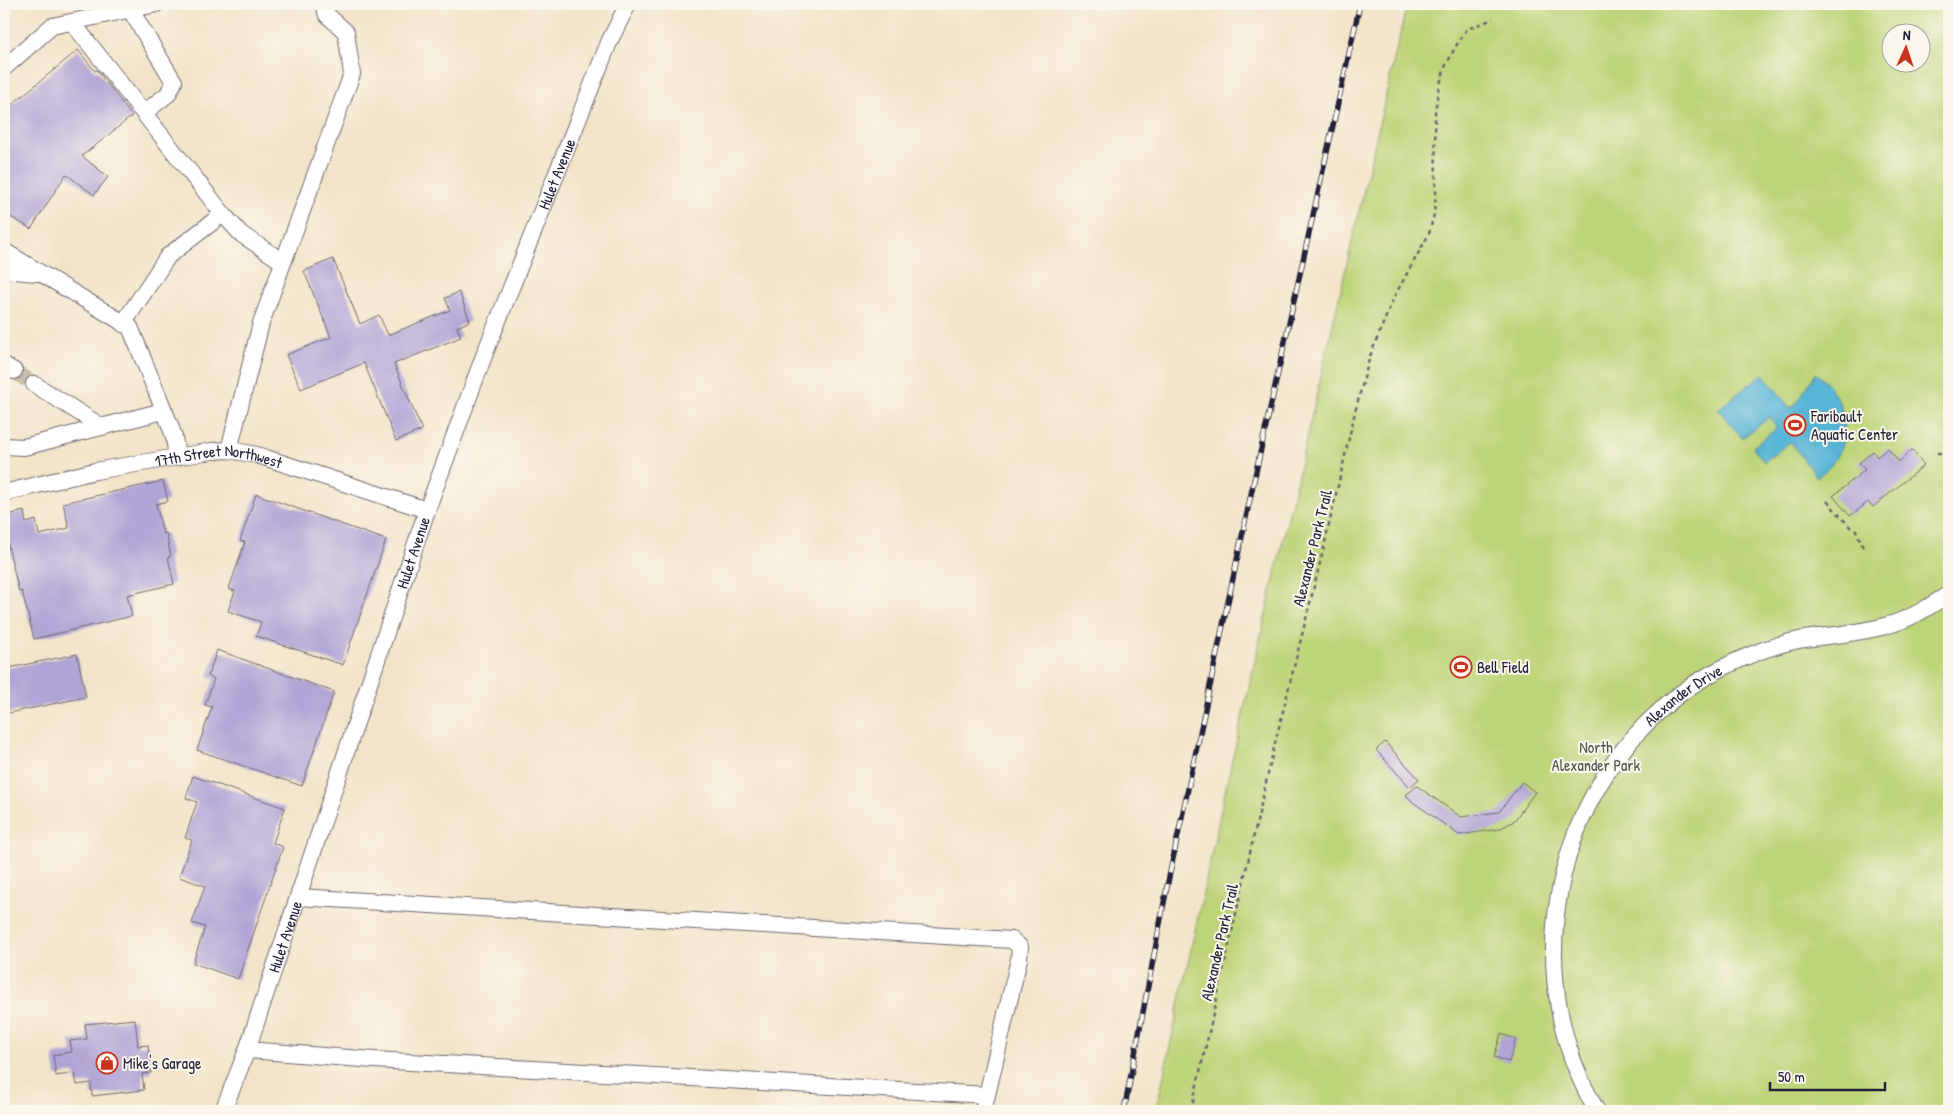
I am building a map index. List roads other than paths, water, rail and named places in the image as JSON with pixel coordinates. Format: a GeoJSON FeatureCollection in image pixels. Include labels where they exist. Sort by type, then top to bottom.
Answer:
{"type":"FeatureCollection","features":[{"type":"Feature","properties":{"kind":"street"},"geometry":{"type":"LineString","coordinates":[[4,68],[52,26],[156,4]]}},
{"type":"Feature","properties":{"kind":"street"},"geometry":{"type":"LineString","coordinates":[[229,450],[261,322],[352,74],[346,32],[327,15],[323,4]]}},
{"type":"Feature","properties":{"kind":"street","name":"Hulet Avenue"},"geometry":{"type":"LineString","coordinates":[[223,1111],[247,1050],[427,510],[491,336],[610,40],[628,4]]}},
{"type":"Feature","properties":{"kind":"street"},"geometry":{"type":"LineString","coordinates":[[130,9],[174,82],[168,94],[144,113]]}},
{"type":"Feature","properties":{"kind":"street"},"geometry":{"type":"LineString","coordinates":[[72,22],[241,234],[283,262]]}},
{"type":"Feature","properties":{"kind":"street"},"geometry":{"type":"LineString","coordinates":[[123,324],[168,256],[224,214]]}},
{"type":"Feature","properties":{"kind":"street"},"geometry":{"type":"LineString","coordinates":[[4,251],[130,327],[174,437],[177,457]]}},
{"type":"Feature","properties":{"kind":"street"},"geometry":{"type":"LineString","coordinates":[[4,270],[41,274]]}},
{"type":"Feature","properties":{"kind":"street"},"geometry":{"type":"LineString","coordinates":[[34,384],[102,427]]}},
{"type":"Feature","properties":{"kind":"street"},"geometry":{"type":"LineString","coordinates":[[4,446],[24,447],[163,411]]}},
{"type":"Feature","properties":{"kind":"street","name":"17th Street Northwest"},"geometry":{"type":"LineString","coordinates":[[4,493],[95,471],[229,450],[257,455],[427,510]]}},
{"type":"Feature","properties":{"kind":"street","name":"Alexander Drive"},"geometry":{"type":"LineString","coordinates":[[1597,1111],[1580,1079],[1564,1036],[1556,992],[1553,949],[1556,907],[1566,861],[1582,816],[1598,785],[1629,743],[1664,706],[1688,688],[1719,670],[1758,652],[1798,640],[1886,626],[1924,610],[1949,594]]}},
{"type":"Feature","properties":{"kind":"street"},"geometry":{"type":"LineString","coordinates":[[298,897],[1012,940],[1020,947],[1019,959],[983,1111]]}},
{"type":"Feature","properties":{"kind":"street"},"geometry":{"type":"LineString","coordinates":[[247,1050],[384,1061],[987,1095]]}},
{"type":"Feature","properties":{"kind":"water"},"geometry":{"type":"Polygon","coordinates":[[[1816,373],[1828,384],[1836,397],[1842,411],[1844,425],[1843,440],[1838,453],[1830,466],[1817,477],[1790,442],[1764,462],[1753,447],[1777,428],[1770,417],[1742,438],[1718,409],[1763,374],[1790,408],[1795,405],[1816,373]]]}},
{"type":"Feature","properties":{"kind":"tunnel"},"geometry":{"type":"LineString","coordinates":[[14,371],[34,384]]}},
{"type":"Feature","properties":{"kind":"railway"},"geometry":{"type":"LineString","coordinates":[[1124,1111],[1168,882],[1253,485],[1360,4]]}},
{"type":"Feature","properties":{"kind":"place","name":"Faribault Aquatic Center"},"geometry":{"type":"Point","coordinates":[1795,425]}},
{"type":"Feature","properties":{"kind":"place","name":"Bell Field"},"geometry":{"type":"Point","coordinates":[1461,667]}},
{"type":"Feature","properties":{"kind":"place","name":"Mike's Garage"},"geometry":{"type":"Point","coordinates":[107,1063]}},
{"type":"Feature","properties":{"kind":"park label","name":"North Alexander Park"},"geometry":{"type":"Point","coordinates":[1596,756]}}]}
